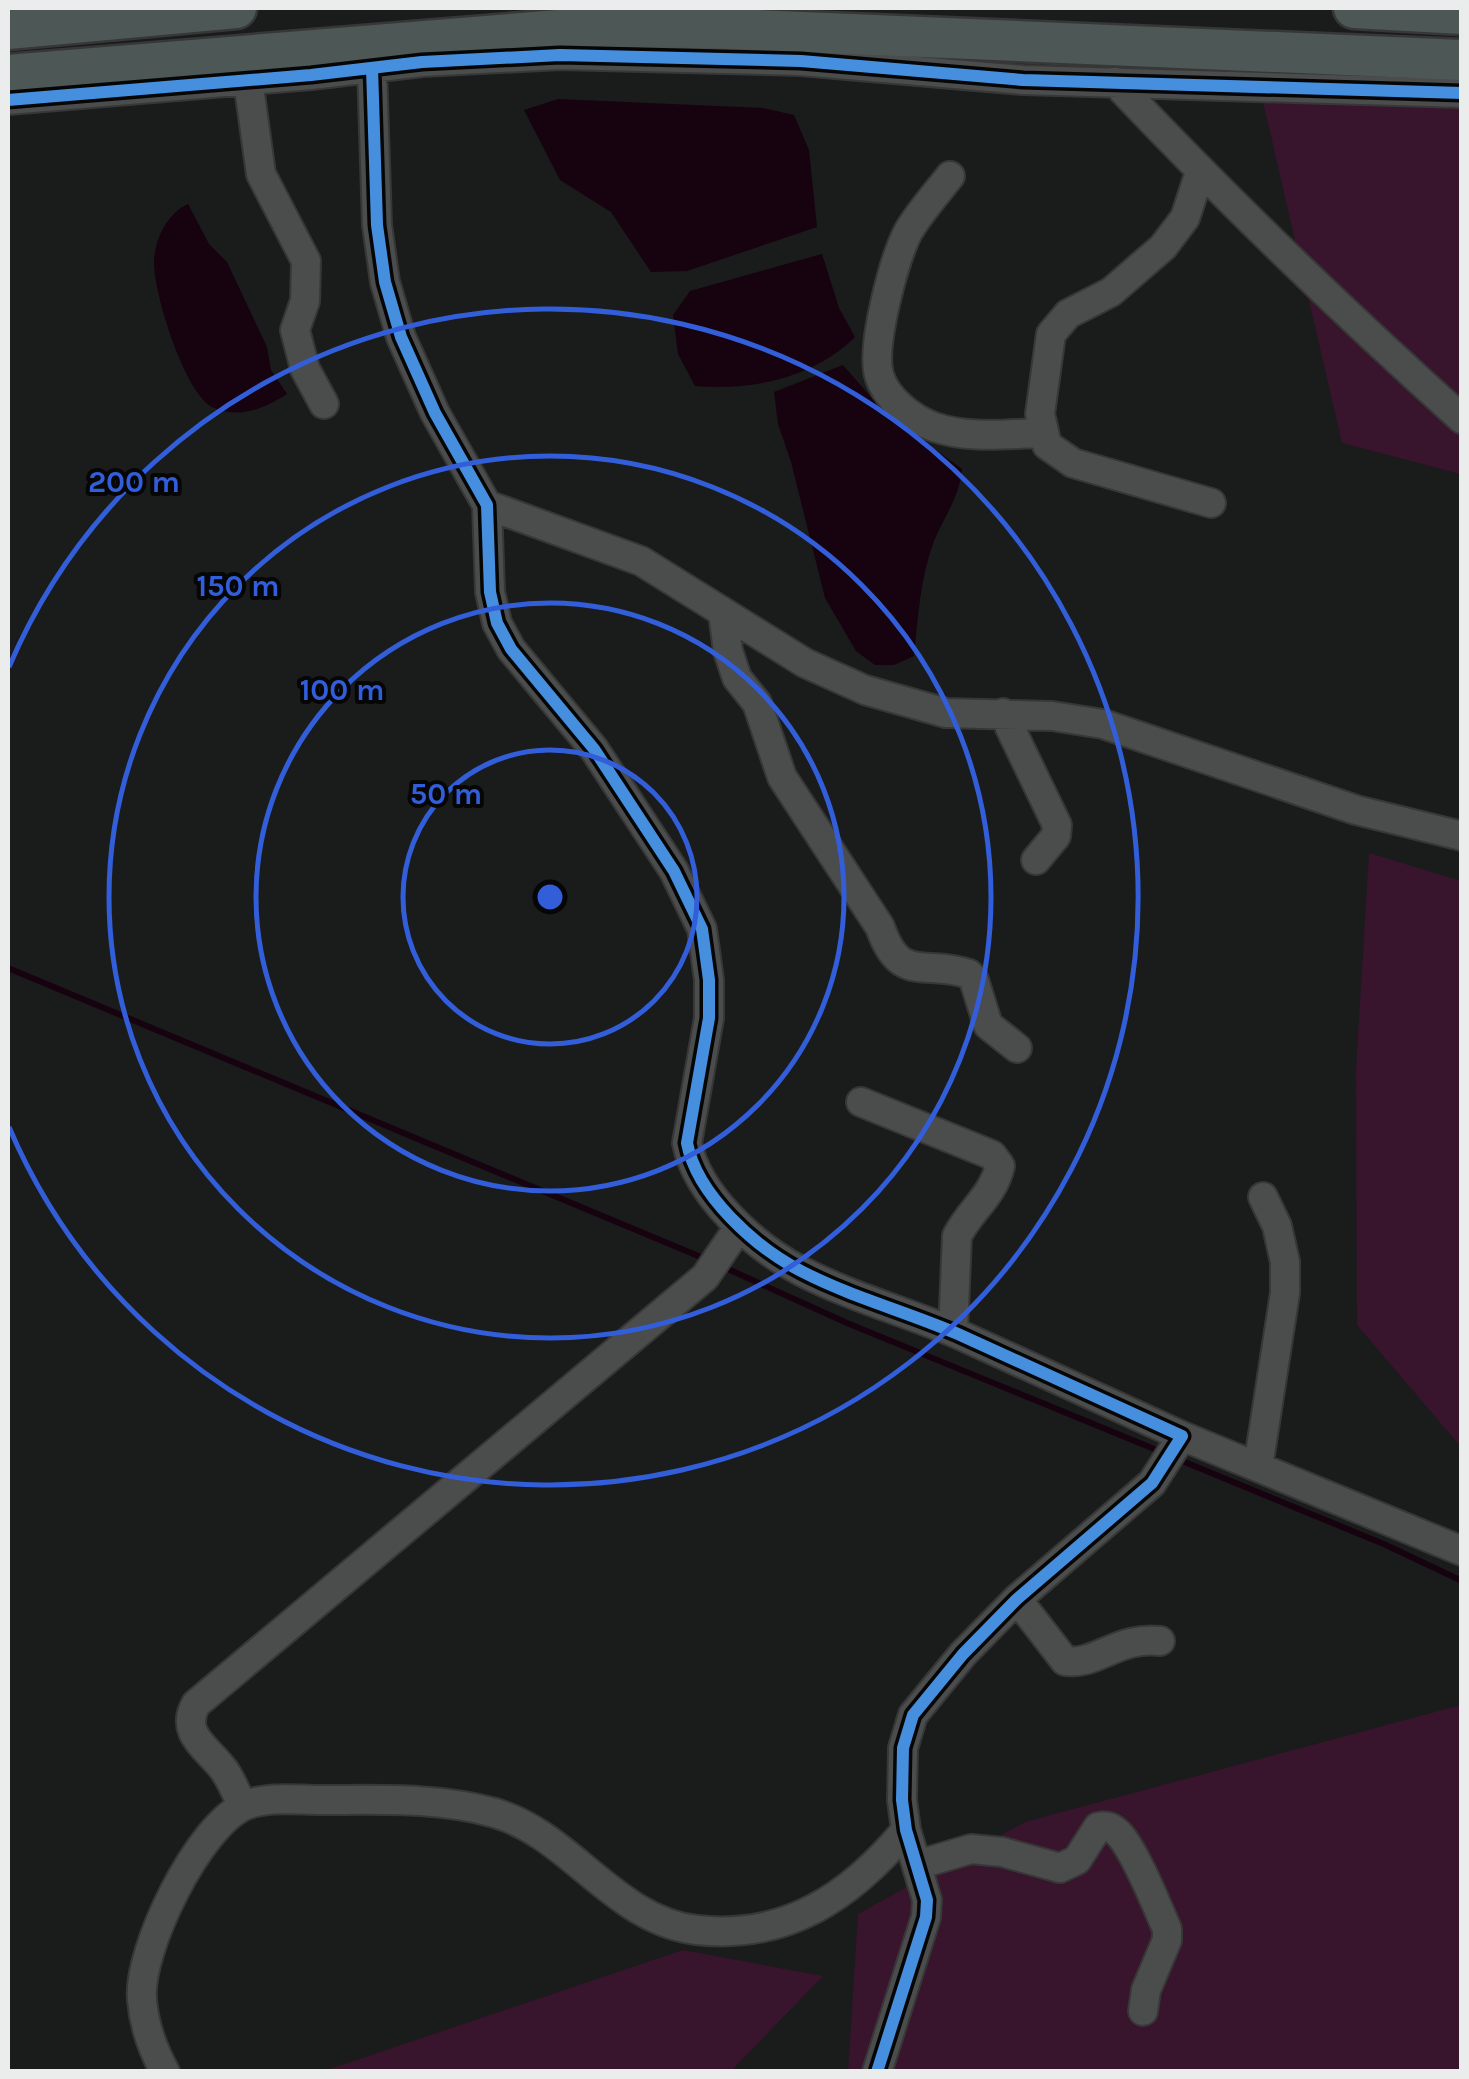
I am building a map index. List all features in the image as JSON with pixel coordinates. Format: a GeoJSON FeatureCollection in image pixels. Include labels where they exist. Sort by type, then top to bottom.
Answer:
{"type":"FeatureCollection","features":[{"type":"Feature","properties":{"kind":"highway"},"geometry":{"type":"LineString","coordinates":[[8,29],[236,8]]}},
{"type":"Feature","properties":{"kind":"highway"},"geometry":{"type":"LineString","coordinates":[[1354,8],[1462,14]]}},
{"type":"Feature","properties":{"kind":"highway"},"geometry":{"type":"LineString","coordinates":[[8,75],[595,27],[711,28],[1462,60]]}},
{"type":"Feature","properties":{"kind":"street"},"geometry":{"type":"LineString","coordinates":[[8,100],[560,54],[802,61],[1023,80],[1462,93]]}},
{"type":"Feature","properties":{"kind":"street"},"geometry":{"type":"LineString","coordinates":[[372,68],[377,225],[385,282],[402,337],[434,413],[487,505],[490,592],[497,623],[510,649],[594,749],[674,872],[702,928],[710,1018],[687,1143],[691,1162],[733,1237],[800,1270],[953,1332],[1180,1441],[1258,1467],[1462,1550]]}},
{"type":"Feature","properties":{"kind":"street"},"geometry":{"type":"LineString","coordinates":[[248,80],[261,174],[306,261],[306,301],[294,330],[305,369],[324,404]]}},
{"type":"Feature","properties":{"kind":"street"},"geometry":{"type":"LineString","coordinates":[[1115,82],[1342,311],[1462,419]]}},
{"type":"Feature","properties":{"kind":"street"},"geometry":{"type":"LineString","coordinates":[[1200,172],[1185,218],[1163,247],[1111,292],[1068,314],[1051,334],[1040,414],[1047,445],[1073,462],[1211,503]]}},
{"type":"Feature","properties":{"kind":"street"},"geometry":{"type":"LineString","coordinates":[[950,176],[908,232],[889,281],[879,352],[880,375],[908,415],[934,426],[970,436],[1042,433]]}},
{"type":"Feature","properties":{"kind":"street"},"geometry":{"type":"LineString","coordinates":[[487,505],[641,561],[804,663],[865,690],[946,713],[1004,713],[1104,724],[1356,810],[1462,836]]}},
{"type":"Feature","properties":{"kind":"street"},"geometry":{"type":"LineString","coordinates":[[723,613],[732,664],[757,704],[782,777],[880,927],[887,947],[902,964],[969,974],[988,1025],[1017,1048]]}},
{"type":"Feature","properties":{"kind":"street"},"geometry":{"type":"LineString","coordinates":[[1004,713],[1058,825],[1056,836],[1036,860]]}},
{"type":"Feature","properties":{"kind":"street"},"geometry":{"type":"LineString","coordinates":[[862,1102],[992,1154],[1000,1166],[994,1187],[964,1222],[958,1236],[953,1332]]}},
{"type":"Feature","properties":{"kind":"street"},"geometry":{"type":"LineString","coordinates":[[1258,1467],[1285,1293],[1285,1262],[1277,1226],[1262,1197]]}},
{"type":"Feature","properties":{"kind":"street"},"geometry":{"type":"LineString","coordinates":[[242,1806],[230,1778],[191,1730],[189,1716],[196,1704],[705,1276],[733,1237]]}},
{"type":"Feature","properties":{"kind":"street"},"geometry":{"type":"LineString","coordinates":[[878,2072],[926,1917],[926,1900],[906,1830],[903,1748],[913,1715],[963,1654],[1018,1599],[1162,1472],[1180,1441]]}},
{"type":"Feature","properties":{"kind":"street"},"geometry":{"type":"LineString","coordinates":[[1018,1599],[1066,1661],[1084,1662],[1124,1642],[1160,1641]]}},
{"type":"Feature","properties":{"kind":"street"},"geometry":{"type":"LineString","coordinates":[[164,2072],[152,2048],[142,2000],[143,1971],[161,1917],[182,1878],[205,1842],[242,1806],[270,1800],[418,1800],[500,1814],[531,1830],[637,1909],[671,1926],[700,1931],[746,1929],[804,1916],[861,1880],[906,1830]]}},
{"type":"Feature","properties":{"kind":"street"},"geometry":{"type":"LineString","coordinates":[[917,1865],[971,1849],[1002,1852],[1060,1868],[1077,1860],[1098,1827],[1115,1830],[1122,1836],[1167,1929],[1167,1940],[1146,1990],[1143,2012]]}},
{"type":"Feature","properties":{"kind":"shaded area"},"geometry":{"type":"Polygon","coordinates":[[[1251,50],[1461,73],[1461,474],[1342,443],[1251,50]]]}},
{"type":"Feature","properties":{"kind":"shaded area"},"geometry":{"type":"Polygon","coordinates":[[[558,99],[763,108],[794,115],[809,150],[817,227],[687,271],[651,272],[611,212],[560,180],[524,110],[558,99]]]}},
{"type":"Feature","properties":{"kind":"shaded area"},"geometry":{"type":"Polygon","coordinates":[[[188,204],[209,244],[227,262],[267,347],[271,370],[287,394],[261,407],[243,412],[214,408],[192,384],[173,341],[154,261],[160,235],[169,220],[188,204]]]}},
{"type":"Feature","properties":{"kind":"shaded area"},"geometry":{"type":"Polygon","coordinates":[[[822,254],[839,308],[855,337],[821,363],[781,379],[738,386],[695,386],[678,354],[673,315],[690,291],[822,254]]]}},
{"type":"Feature","properties":{"kind":"shaded area"},"geometry":{"type":"Polygon","coordinates":[[[843,365],[884,412],[962,469],[926,569],[914,656],[894,665],[875,665],[856,651],[825,598],[778,424],[774,392],[843,365]]]}},
{"type":"Feature","properties":{"kind":"shaded area"},"geometry":{"type":"Polygon","coordinates":[[[1369,853],[1461,881],[1461,1447],[1357,1325],[1356,1069],[1369,853]]]}},
{"type":"Feature","properties":{"kind":"shaded area"},"geometry":{"type":"Polygon","coordinates":[[[1461,1705],[1461,2071],[848,2072],[858,1914],[1025,1822],[1461,1705]]]}},
{"type":"Feature","properties":{"kind":"shaded area"},"geometry":{"type":"Polygon","coordinates":[[[683,1950],[823,1976],[731,2071],[324,2071],[683,1950]]]}},
{"type":"Feature","properties":{"kind":"waterway"},"geometry":{"type":"LineString","coordinates":[[8,968],[708,1260]]}},
{"type":"Feature","properties":{"kind":"waterway"},"geometry":{"type":"LineString","coordinates":[[719,1265],[847,1323],[1164,1453]]}},
{"type":"Feature","properties":{"kind":"waterway"},"geometry":{"type":"LineString","coordinates":[[1175,1458],[1386,1545],[1462,1581]]}},
{"type":"Feature","properties":{"kind":"cycle path"},"geometry":{"type":"LineString","coordinates":[[8,100],[422,62],[560,55],[801,61],[1023,80],[1462,93]]}},
{"type":"Feature","properties":{"kind":"cycle path"},"geometry":{"type":"LineString","coordinates":[[372,68],[377,225],[385,282],[401,337],[435,413],[487,505],[490,592],[497,623],[511,649],[594,749],[674,871],[702,929],[709,1018],[687,1143],[703,1182],[747,1234],[801,1271],[958,1334],[1182,1436],[1152,1483],[1017,1599],[963,1654],[913,1715],[903,1748],[902,1800],[906,1830],[927,1900],[926,1917],[877,2072]]}}]}
